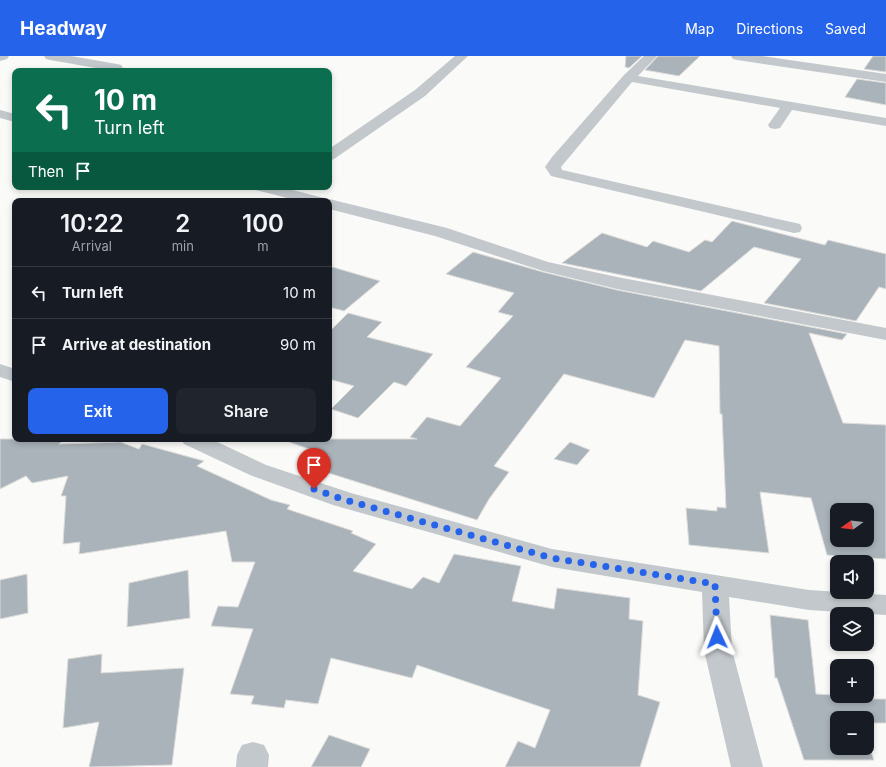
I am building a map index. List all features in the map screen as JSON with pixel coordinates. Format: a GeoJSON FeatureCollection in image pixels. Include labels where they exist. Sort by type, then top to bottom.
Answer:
{"type":"FeatureCollection","features":[{"type":"Feature","properties":{"kind":"street"},"geometry":{"type":"LineString","coordinates":[[50,56],[117,68]]}},
{"type":"Feature","properties":{"kind":"street"},"geometry":{"type":"LineString","coordinates":[[332,154],[420,93],[462,56]]}},
{"type":"Feature","properties":{"kind":"street"},"geometry":{"type":"LineString","coordinates":[[651,56],[629,78],[558,160],[553,168],[556,173],[794,228]]}},
{"type":"Feature","properties":{"kind":"street"},"geometry":{"type":"LineString","coordinates":[[737,56],[886,78]]}},
{"type":"Feature","properties":{"kind":"street"},"geometry":{"type":"LineString","coordinates":[[629,78],[886,122]]}},
{"type":"Feature","properties":{"kind":"street"},"geometry":{"type":"LineString","coordinates":[[775,125],[789,105]]}},
{"type":"Feature","properties":{"kind":"street"},"geometry":{"type":"LineString","coordinates":[[0,114],[12,117]]}},
{"type":"Feature","properties":{"kind":"street"},"geometry":{"type":"LineString","coordinates":[[284,190],[309,198]]}},
{"type":"Feature","properties":{"kind":"street"},"geometry":{"type":"LineString","coordinates":[[332,205],[441,232],[543,266],[617,283],[886,334]]}},
{"type":"Feature","properties":{"kind":"street"},"geometry":{"type":"LineString","coordinates":[[0,370],[12,375]]}},
{"type":"Feature","properties":{"kind":"street"},"geometry":{"type":"LineString","coordinates":[[198,442],[258,470],[342,499],[552,558],[810,600],[886,605]]}},
{"type":"Feature","properties":{"kind":"street"},"geometry":{"type":"LineString","coordinates":[[715,584],[718,650],[747,767]]}},
{"type":"Feature","properties":{"kind":"building"},"geometry":{"type":"Polygon","coordinates":[[[626,56],[642,56],[629,68],[625,67],[626,56]]]}},
{"type":"Feature","properties":{"kind":"building"},"geometry":{"type":"Polygon","coordinates":[[[658,56],[700,56],[679,76],[645,70],[658,56]]]}},
{"type":"Feature","properties":{"kind":"building"},"geometry":{"type":"Polygon","coordinates":[[[873,56],[886,56],[886,72],[864,69],[873,56]]]}},
{"type":"Feature","properties":{"kind":"building"},"geometry":{"type":"Polygon","coordinates":[[[857,79],[886,83],[886,105],[845,97],[857,79]]]}},
{"type":"Feature","properties":{"kind":"building"},"geometry":{"type":"Polygon","coordinates":[[[732,221],[825,245],[828,240],[886,254],[886,289],[879,287],[856,321],[764,303],[801,259],[754,247],[701,291],[562,263],[602,233],[647,247],[653,241],[689,252],[705,240],[712,242],[732,221]]]}},
{"type":"Feature","properties":{"kind":"building"},"geometry":{"type":"Polygon","coordinates":[[[473,252],[543,272],[617,290],[847,334],[842,340],[809,333],[843,423],[886,425],[886,559],[874,558],[874,555],[827,555],[811,498],[760,492],[769,553],[689,545],[686,508],[717,511],[717,507],[726,508],[722,414],[720,414],[719,346],[685,340],[654,398],[564,374],[494,466],[509,472],[489,499],[477,520],[316,469],[329,456],[289,442],[332,442],[332,439],[417,439],[410,437],[427,417],[460,426],[501,378],[466,367],[513,316],[498,312],[514,293],[446,274],[473,252]]]}},
{"type":"Feature","properties":{"kind":"building"},"geometry":{"type":"Polygon","coordinates":[[[332,267],[380,281],[344,311],[332,308],[332,267]]]}},
{"type":"Feature","properties":{"kind":"building"},"geometry":{"type":"Polygon","coordinates":[[[348,313],[382,322],[367,337],[433,354],[406,386],[394,382],[358,418],[332,409],[354,386],[332,380],[332,329],[348,313]]]}},
{"type":"Feature","properties":{"kind":"building"},"geometry":{"type":"Polygon","coordinates":[[[0,439],[12,439],[12,442],[61,442],[59,444],[120,442],[139,449],[142,444],[204,461],[197,466],[271,500],[290,505],[287,509],[353,531],[351,533],[376,544],[353,571],[412,589],[423,577],[439,583],[454,554],[521,566],[512,601],[554,609],[557,588],[630,598],[629,619],[643,621],[638,695],[660,702],[640,767],[505,767],[518,741],[535,748],[550,710],[417,665],[412,678],[331,658],[318,704],[286,700],[284,708],[251,704],[254,696],[230,694],[253,629],[211,626],[218,606],[238,607],[255,562],[232,562],[226,531],[79,554],[80,542],[63,544],[66,496],[61,496],[68,476],[32,483],[26,476],[0,489],[0,439]]]}},
{"type":"Feature","properties":{"kind":"building"},"geometry":{"type":"Polygon","coordinates":[[[570,442],[590,450],[577,465],[554,459],[570,442]]]}},
{"type":"Feature","properties":{"kind":"building"},"geometry":{"type":"Polygon","coordinates":[[[188,570],[190,618],[127,627],[129,583],[188,570]]]}},
{"type":"Feature","properties":{"kind":"building"},"geometry":{"type":"Polygon","coordinates":[[[27,574],[28,613],[0,619],[0,580],[27,574]]]}},
{"type":"Feature","properties":{"kind":"building"},"geometry":{"type":"Polygon","coordinates":[[[770,615],[808,620],[816,694],[830,695],[830,703],[874,703],[874,699],[886,699],[886,723],[874,723],[874,711],[830,711],[830,755],[872,755],[874,760],[804,760],[777,678],[775,678],[770,615]]]}},
{"type":"Feature","properties":{"kind":"building"},"geometry":{"type":"Polygon","coordinates":[[[102,654],[101,673],[184,668],[172,765],[89,767],[99,722],[63,728],[68,659],[102,654]]]}},
{"type":"Feature","properties":{"kind":"building"},"geometry":{"type":"Polygon","coordinates":[[[329,735],[370,749],[361,767],[311,767],[329,735]]]}},
{"type":"Feature","properties":{"kind":"route"},"geometry":{"type":"LineString","coordinates":[[314,489],[342,499],[552,558],[715,584],[717,637]]}}]}
